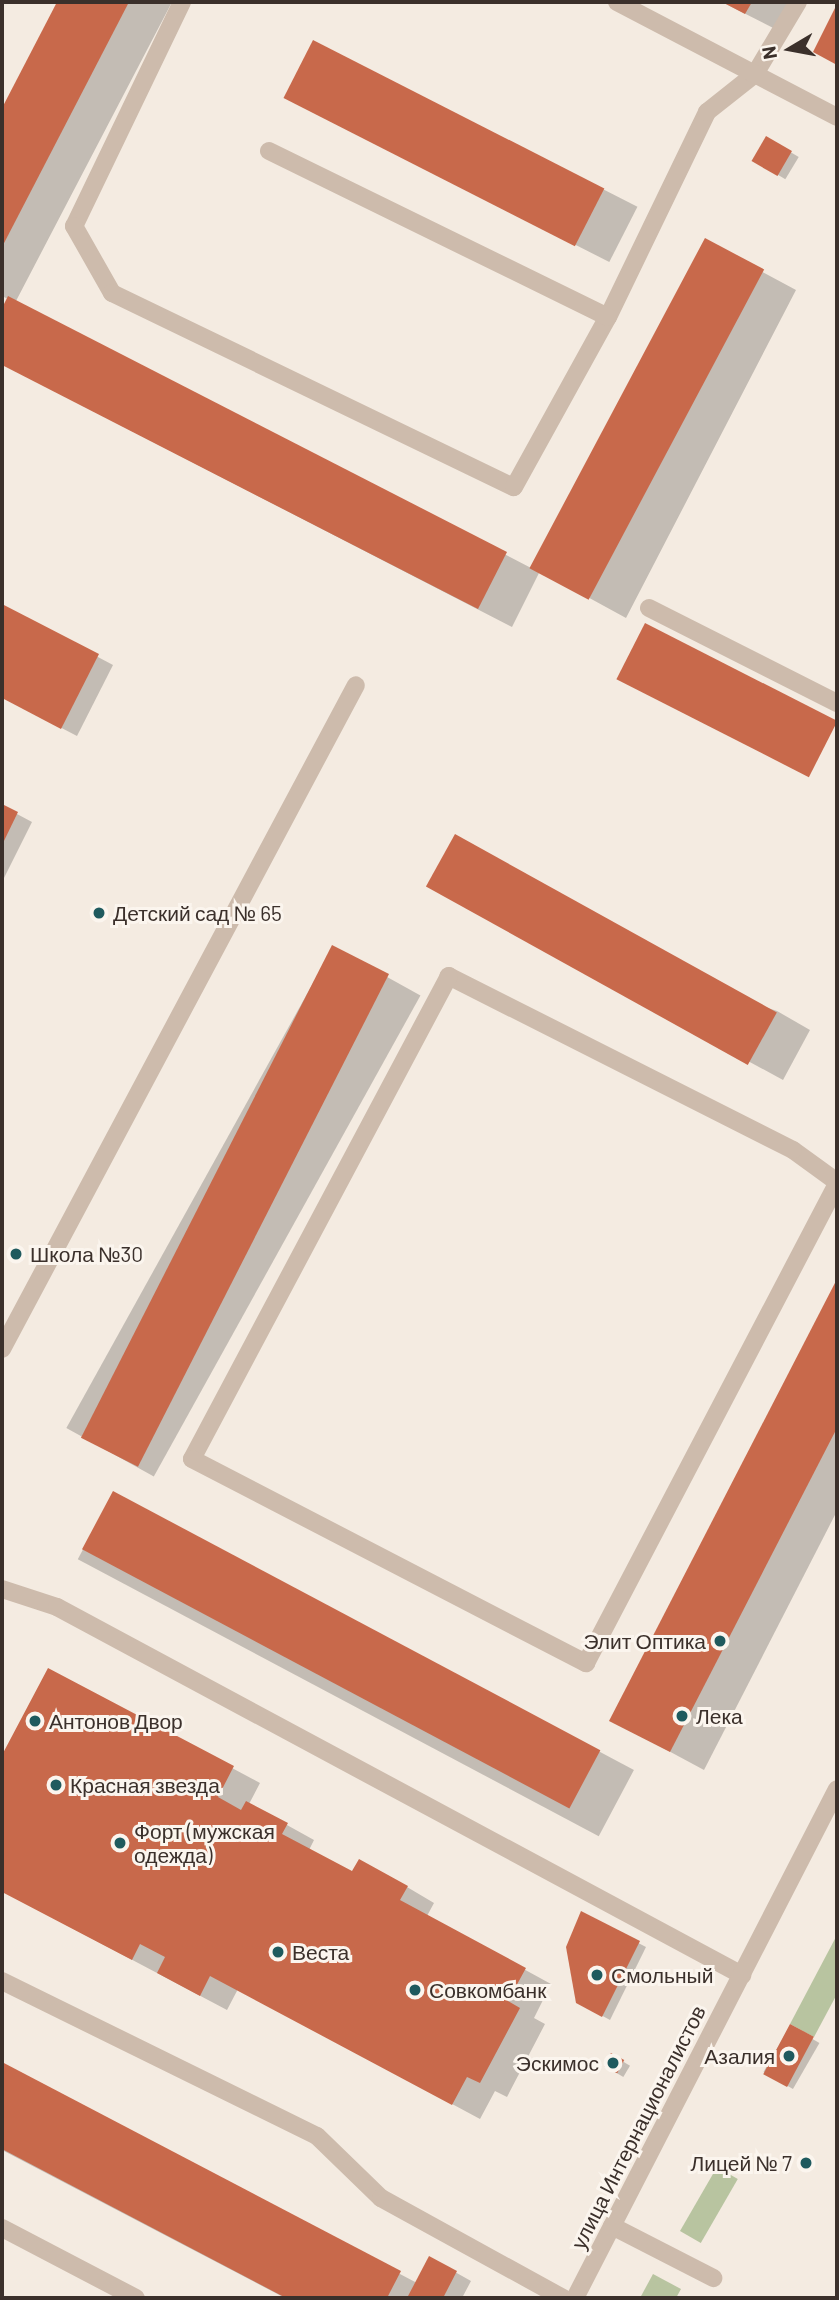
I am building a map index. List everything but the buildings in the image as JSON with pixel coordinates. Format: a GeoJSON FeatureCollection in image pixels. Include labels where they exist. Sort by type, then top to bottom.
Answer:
{"type":"FeatureCollection","features":[{"type":"Feature","properties":{"kind":"street"},"geometry":{"type":"LineString","coordinates":[[182,2],[74,226],[112,293],[514,487],[608,317],[707,113],[755,74],[798,2]]}},
{"type":"Feature","properties":{"kind":"street"},"geometry":{"type":"LineString","coordinates":[[617,2],[837,117]]}},
{"type":"Feature","properties":{"kind":"street"},"geometry":{"type":"LineString","coordinates":[[269,151],[608,317]]}},
{"type":"Feature","properties":{"kind":"street"},"geometry":{"type":"LineString","coordinates":[[649,608],[837,703]]}},
{"type":"Feature","properties":{"kind":"street"},"geometry":{"type":"LineString","coordinates":[[2,1349],[356,685]]}},
{"type":"Feature","properties":{"kind":"street"},"geometry":{"type":"LineString","coordinates":[[449,976],[793,1150],[837,1183],[586,1663],[192,1459],[449,976]]}},
{"type":"Feature","properties":{"kind":"street"},"geometry":{"type":"LineString","coordinates":[[2,1589],[57,1607],[742,1975]]}},
{"type":"Feature","properties":{"kind":"street","name":"улица Интернационалистов"},"geometry":{"type":"LineString","coordinates":[[575,2298],[742,1975],[830,1819],[837,1789]]}},
{"type":"Feature","properties":{"kind":"street"},"geometry":{"type":"LineString","coordinates":[[2,1981],[317,2136],[381,2198],[563,2298]]}},
{"type":"Feature","properties":{"kind":"street"},"geometry":{"type":"LineString","coordinates":[[612,2226],[713,2278]]}},
{"type":"Feature","properties":{"kind":"street"},"geometry":{"type":"LineString","coordinates":[[2,2228],[136,2298]]}},
{"type":"Feature","properties":{"kind":"green space"},"geometry":{"type":"Polygon","coordinates":[[[837,1935],[837,1994],[814,2037],[790,2024],[837,1935]]]}},
{"type":"Feature","properties":{"kind":"green space"},"geometry":{"type":"Polygon","coordinates":[[[717,2167],[738,2179],[701,2243],[680,2231],[717,2167]]]}},
{"type":"Feature","properties":{"kind":"green space"},"geometry":{"type":"Polygon","coordinates":[[[653,2274],[681,2289],[676,2298],[640,2298],[653,2274]]]}},
{"type":"Feature","properties":{"kind":"place","name":"Детский сад № 65"},"geometry":{"type":"Point","coordinates":[99,913]}},
{"type":"Feature","properties":{"kind":"place","name":"Школа №30"},"geometry":{"type":"Point","coordinates":[16,1254]}},
{"type":"Feature","properties":{"kind":"place","name":"Элит Оптика"},"geometry":{"type":"Point","coordinates":[720,1641]}},
{"type":"Feature","properties":{"kind":"place","name":"Лека"},"geometry":{"type":"Point","coordinates":[682,1716]}},
{"type":"Feature","properties":{"kind":"place","name":"Антонов Двор"},"geometry":{"type":"Point","coordinates":[35,1721]}},
{"type":"Feature","properties":{"kind":"place","name":"Красная звезда"},"geometry":{"type":"Point","coordinates":[56,1785]}},
{"type":"Feature","properties":{"kind":"place","name":"Форт (мужская одежда)"},"geometry":{"type":"Point","coordinates":[120,1843]}},
{"type":"Feature","properties":{"kind":"place","name":"Веста"},"geometry":{"type":"Point","coordinates":[278,1952]}},
{"type":"Feature","properties":{"kind":"place","name":"Смольный"},"geometry":{"type":"Point","coordinates":[597,1975]}},
{"type":"Feature","properties":{"kind":"place","name":"Совкомбанк"},"geometry":{"type":"Point","coordinates":[415,1990]}},
{"type":"Feature","properties":{"kind":"place","name":"Азалия"},"geometry":{"type":"Point","coordinates":[789,2056]}},
{"type":"Feature","properties":{"kind":"place","name":"Эскимос"},"geometry":{"type":"Point","coordinates":[613,2063]}},
{"type":"Feature","properties":{"kind":"place","name":"Лицей № 7"},"geometry":{"type":"Point","coordinates":[806,2163]}}]}
